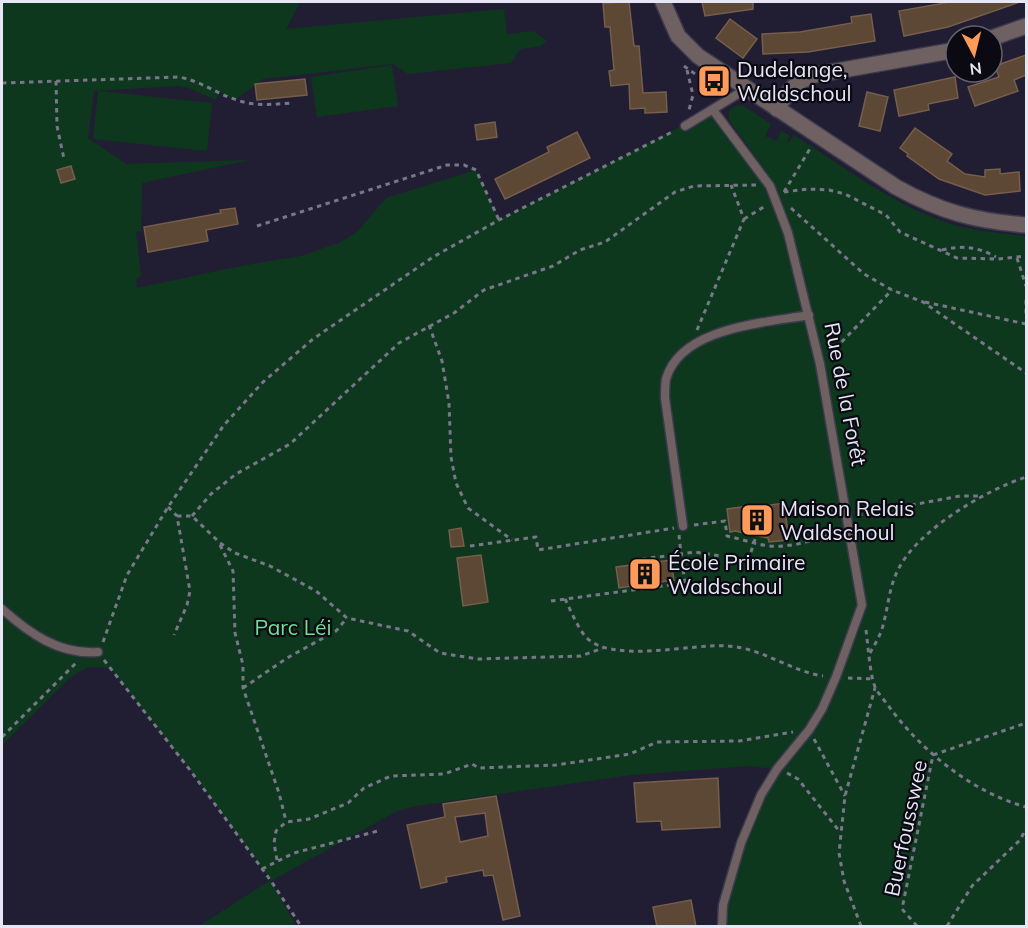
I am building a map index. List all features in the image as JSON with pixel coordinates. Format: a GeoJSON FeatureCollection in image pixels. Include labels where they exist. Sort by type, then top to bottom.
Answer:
{"type":"FeatureCollection","features":[{"type":"Feature","properties":{"kind":"street"},"geometry":{"type":"LineString","coordinates":[[663,2],[678,36],[698,56],[921,201],[961,216],[990,223],[1026,225]]}},
{"type":"Feature","properties":{"kind":"street"},"geometry":{"type":"LineString","coordinates":[[1004,34],[1026,26]]}},
{"type":"Feature","properties":{"kind":"street"},"geometry":{"type":"LineString","coordinates":[[777,109],[791,87],[814,75],[944,52]]}},
{"type":"Feature","properties":{"kind":"lane"},"geometry":{"type":"LineString","coordinates":[[685,126],[746,89]]}},
{"type":"Feature","properties":{"kind":"lane","name":"Rue de la Forêt"},"geometry":{"type":"LineString","coordinates":[[713,110],[770,186],[789,233],[820,364],[862,605],[822,709],[809,730],[777,769],[761,795],[741,843],[723,905],[722,927]]}},
{"type":"Feature","properties":{"kind":"lane"},"geometry":{"type":"LineString","coordinates":[[683,526],[665,398],[666,380],[673,364],[688,348],[718,333],[809,315]]}},
{"type":"Feature","properties":{"kind":"lane"},"geometry":{"type":"LineString","coordinates":[[2,609],[26,631],[57,646],[86,653],[98,652]]}},
{"type":"Feature","properties":{"kind":"path"},"geometry":{"type":"LineString","coordinates":[[678,36],[693,95],[689,111],[684,116]]}},
{"type":"Feature","properties":{"kind":"path"},"geometry":{"type":"LineString","coordinates":[[687,69],[732,99]]}},
{"type":"Feature","properties":{"kind":"path"},"geometry":{"type":"LineString","coordinates":[[2,84],[179,77],[193,80],[235,100],[258,106],[293,103]]}},
{"type":"Feature","properties":{"kind":"path"},"geometry":{"type":"LineString","coordinates":[[56,81],[57,126],[64,159]]}},
{"type":"Feature","properties":{"kind":"path"},"geometry":{"type":"LineString","coordinates":[[301,927],[190,770],[98,652],[127,575],[168,507],[224,425],[271,375],[313,339],[433,257],[499,220],[685,126]]}},
{"type":"Feature","properties":{"kind":"path"},"geometry":{"type":"LineString","coordinates":[[818,136],[784,192],[808,189],[830,190],[845,194],[886,215],[900,232],[957,258],[998,259],[1026,256]]}},
{"type":"Feature","properties":{"kind":"path"},"geometry":{"type":"LineString","coordinates":[[257,226],[447,165],[464,165],[476,170],[499,220]]}},
{"type":"Feature","properties":{"kind":"path"},"geometry":{"type":"LineString","coordinates":[[192,516],[211,494],[236,474],[290,444],[399,343],[454,313],[484,290],[553,266],[580,250],[605,242],[675,192],[694,186],[747,184],[770,186]]}},
{"type":"Feature","properties":{"kind":"path"},"geometry":{"type":"LineString","coordinates":[[731,185],[744,219]]}},
{"type":"Feature","properties":{"kind":"path"},"geometry":{"type":"LineString","coordinates":[[688,348],[714,294],[744,219],[776,200],[792,208],[864,273],[892,290],[923,302],[1026,324]]}},
{"type":"Feature","properties":{"kind":"path"},"geometry":{"type":"LineString","coordinates":[[940,250],[955,247],[980,248],[998,259]]}},
{"type":"Feature","properties":{"kind":"path"},"geometry":{"type":"LineString","coordinates":[[1017,258],[1026,286]]}},
{"type":"Feature","properties":{"kind":"path"},"geometry":{"type":"LineString","coordinates":[[820,364],[892,290]]}},
{"type":"Feature","properties":{"kind":"path"},"geometry":{"type":"LineString","coordinates":[[1026,300],[1026,316]]}},
{"type":"Feature","properties":{"kind":"path"},"geometry":{"type":"LineString","coordinates":[[923,302],[1026,373]]}},
{"type":"Feature","properties":{"kind":"path"},"geometry":{"type":"LineString","coordinates":[[429,325],[442,361],[449,403],[451,457],[456,483],[468,508],[512,540]]}},
{"type":"Feature","properties":{"kind":"path"},"geometry":{"type":"LineString","coordinates":[[869,654],[881,633],[897,572],[907,554],[922,537],[982,496],[1026,477]]}},
{"type":"Feature","properties":{"kind":"path"},"geometry":{"type":"LineString","coordinates":[[847,518],[950,498],[982,496]]}},
{"type":"Feature","properties":{"kind":"path"},"geometry":{"type":"LineString","coordinates":[[168,507],[177,516],[190,591],[187,605],[174,635]]}},
{"type":"Feature","properties":{"kind":"path"},"geometry":{"type":"LineString","coordinates":[[177,516],[192,516],[220,543],[235,553],[270,566],[316,591],[347,618],[408,631],[440,653],[478,659],[581,656],[603,648]]}},
{"type":"Feature","properties":{"kind":"path"},"geometry":{"type":"LineString","coordinates":[[683,526],[725,521],[727,536],[768,546],[807,542],[849,529]]}},
{"type":"Feature","properties":{"kind":"path"},"geometry":{"type":"LineString","coordinates":[[470,546],[536,537],[538,550],[611,536],[678,527],[685,583],[551,602]]}},
{"type":"Feature","properties":{"kind":"path"},"geometry":{"type":"LineString","coordinates":[[807,542],[819,527]]}},
{"type":"Feature","properties":{"kind":"path"},"geometry":{"type":"LineString","coordinates":[[750,552],[756,536]]}},
{"type":"Feature","properties":{"kind":"path"},"geometry":{"type":"LineString","coordinates":[[220,543],[233,571],[235,633],[243,665],[243,688],[279,793],[286,822]]}},
{"type":"Feature","properties":{"kind":"path"},"geometry":{"type":"LineString","coordinates":[[642,559],[695,552],[720,556]]}},
{"type":"Feature","properties":{"kind":"path"},"geometry":{"type":"LineString","coordinates":[[644,563],[644,561],[656,560],[655,557]]}},
{"type":"Feature","properties":{"kind":"path"},"geometry":{"type":"LineString","coordinates":[[566,599],[586,637],[603,648],[629,651],[728,646],[764,654],[811,674],[874,679]]}},
{"type":"Feature","properties":{"kind":"path"},"geometry":{"type":"LineString","coordinates":[[861,927],[844,881],[839,853],[846,796],[875,688],[862,605]]}},
{"type":"Feature","properties":{"kind":"path"},"geometry":{"type":"LineString","coordinates":[[243,688],[287,658],[336,631],[347,618]]}},
{"type":"Feature","properties":{"kind":"path"},"geometry":{"type":"LineString","coordinates":[[2,737],[86,653]]}},
{"type":"Feature","properties":{"kind":"path"},"geometry":{"type":"LineString","coordinates":[[875,688],[908,732],[933,755],[1005,801],[1026,807]]}},
{"type":"Feature","properties":{"kind":"path","name":"Buerfousswee"},"geometry":{"type":"LineString","coordinates":[[917,927],[902,909],[933,755],[1026,723]]}},
{"type":"Feature","properties":{"kind":"path"},"geometry":{"type":"LineString","coordinates":[[277,860],[274,843],[276,831],[286,822],[309,819],[348,804],[364,788],[391,776],[444,774],[471,764],[479,768],[556,765],[630,754],[657,742],[739,741],[809,730],[846,796]]}},
{"type":"Feature","properties":{"kind":"path"},"geometry":{"type":"LineString","coordinates":[[777,769],[798,779],[840,832]]}},
{"type":"Feature","properties":{"kind":"path"},"geometry":{"type":"LineString","coordinates":[[947,927],[972,886],[1020,840],[1026,830]]}},
{"type":"Feature","properties":{"kind":"path"},"geometry":{"type":"LineString","coordinates":[[262,869],[294,853],[378,831]]}},
{"type":"Feature","properties":{"kind":"green space","name":"Parc Léi"},"geometry":{"type":"Polygon","coordinates":[[[2,2],[300,2],[286,29],[504,9],[507,34],[533,31],[547,41],[541,46],[520,49],[511,63],[408,74],[393,64],[263,79],[235,100],[220,92],[216,100],[189,88],[177,86],[94,91],[88,138],[126,164],[250,160],[142,183],[141,231],[136,232],[141,276],[136,279],[137,288],[301,256],[341,242],[358,231],[386,198],[476,170],[499,220],[713,110],[770,186],[772,180],[729,120],[729,111],[735,106],[742,105],[771,124],[765,136],[776,141],[782,131],[790,136],[787,141],[789,143],[794,135],[914,209],[967,228],[1026,236],[1026,926],[722,926],[733,865],[776,769],[749,766],[631,775],[416,806],[397,811],[271,881],[296,926],[199,926],[271,880],[190,770],[110,668],[88,667],[72,676],[2,745],[2,2]]]}},
{"type":"Feature","properties":{"kind":"green space"},"geometry":{"type":"Polygon","coordinates":[[[392,65],[398,106],[317,117],[311,77],[392,65]]]}},
{"type":"Feature","properties":{"kind":"green space"},"geometry":{"type":"Polygon","coordinates":[[[98,91],[212,103],[207,151],[93,139],[98,91]]]}},
{"type":"Feature","properties":{"kind":"building"},"geometry":{"type":"Polygon","coordinates":[[[629,2],[634,46],[639,46],[643,93],[666,92],[667,112],[645,113],[645,108],[630,109],[629,84],[611,86],[609,71],[614,70],[610,27],[605,27],[603,3],[629,2]]]}},
{"type":"Feature","properties":{"kind":"building"},"geometry":{"type":"Polygon","coordinates":[[[702,2],[753,2],[753,9],[705,16],[702,2]]]}},
{"type":"Feature","properties":{"kind":"building"},"geometry":{"type":"Polygon","coordinates":[[[950,2],[1017,2],[957,24],[944,24],[944,28],[904,36],[899,11],[950,2]]]}},
{"type":"Feature","properties":{"kind":"building"},"geometry":{"type":"Polygon","coordinates":[[[871,14],[875,41],[808,52],[763,54],[762,34],[800,32],[852,23],[851,17],[871,14]]]}},
{"type":"Feature","properties":{"kind":"building"},"geometry":{"type":"Polygon","coordinates":[[[730,19],[757,39],[743,58],[716,38],[730,19]]]}},
{"type":"Feature","properties":{"kind":"building"},"geometry":{"type":"Polygon","coordinates":[[[1026,55],[1026,75],[1014,80],[1018,91],[975,106],[968,87],[977,84],[1004,84],[1004,63],[1026,55]]]}},
{"type":"Feature","properties":{"kind":"building"},"geometry":{"type":"Polygon","coordinates":[[[305,79],[307,95],[257,100],[255,84],[305,79]]]}},
{"type":"Feature","properties":{"kind":"building"},"geometry":{"type":"Polygon","coordinates":[[[944,79],[944,84],[956,84],[958,98],[928,104],[929,110],[899,116],[894,90],[944,79]]]}},
{"type":"Feature","properties":{"kind":"building"},"geometry":{"type":"Polygon","coordinates":[[[867,92],[888,97],[880,131],[859,126],[867,92]]]}},
{"type":"Feature","properties":{"kind":"building"},"geometry":{"type":"Polygon","coordinates":[[[495,122],[497,137],[477,140],[475,125],[495,122]]]}},
{"type":"Feature","properties":{"kind":"building"},"geometry":{"type":"Polygon","coordinates":[[[915,128],[952,154],[947,161],[965,174],[985,177],[985,170],[1000,169],[1000,174],[1019,172],[1020,191],[985,195],[939,179],[907,156],[908,154],[900,148],[915,128]]]}},
{"type":"Feature","properties":{"kind":"building"},"geometry":{"type":"Polygon","coordinates":[[[577,132],[590,158],[505,199],[495,179],[549,152],[547,147],[577,132]]]}},
{"type":"Feature","properties":{"kind":"building"},"geometry":{"type":"Polygon","coordinates":[[[71,166],[75,179],[61,183],[57,170],[71,166]]]}},
{"type":"Feature","properties":{"kind":"building"},"geometry":{"type":"Polygon","coordinates":[[[235,208],[238,224],[206,230],[208,241],[148,252],[144,227],[221,213],[220,210],[235,208]]]}},
{"type":"Feature","properties":{"kind":"building","name":"Maison Relais Waldschoul"},"geometry":{"type":"Polygon","coordinates":[[[784,503],[789,540],[769,542],[768,538],[730,532],[727,509],[784,503]]]}},
{"type":"Feature","properties":{"kind":"building"},"geometry":{"type":"Polygon","coordinates":[[[461,528],[464,546],[451,547],[449,530],[461,528]]]}},
{"type":"Feature","properties":{"kind":"building"},"geometry":{"type":"Polygon","coordinates":[[[481,555],[488,602],[463,606],[457,558],[481,555]]]}},
{"type":"Feature","properties":{"kind":"building","name":"École Primaire Waldschoul"},"geometry":{"type":"Polygon","coordinates":[[[671,560],[674,580],[619,588],[616,567],[671,560]]]}},
{"type":"Feature","properties":{"kind":"building"},"geometry":{"type":"Polygon","coordinates":[[[718,778],[720,827],[662,830],[661,821],[637,822],[634,783],[718,778]]]}},
{"type":"Feature","properties":{"kind":"building"},"geometry":{"type":"Polygon","coordinates":[[[496,796],[520,916],[503,920],[493,875],[484,876],[483,870],[446,877],[447,882],[421,888],[407,825],[445,817],[443,804],[496,796]],[[485,813],[455,817],[460,842],[488,836],[485,813]]]}},
{"type":"Feature","properties":{"kind":"building"},"geometry":{"type":"Polygon","coordinates":[[[691,900],[696,927],[657,927],[653,907],[691,900]]]}},
{"type":"Feature","properties":{"kind":"place","name":"Dudelange, Waldschoul"},"geometry":{"type":"Point","coordinates":[714,81]}},
{"type":"Feature","properties":{"kind":"place","name":"Maison Relais Waldschoul"},"geometry":{"type":"Point","coordinates":[757,520]}},
{"type":"Feature","properties":{"kind":"place","name":"École Primaire Waldschoul"},"geometry":{"type":"Point","coordinates":[645,574]}}]}
